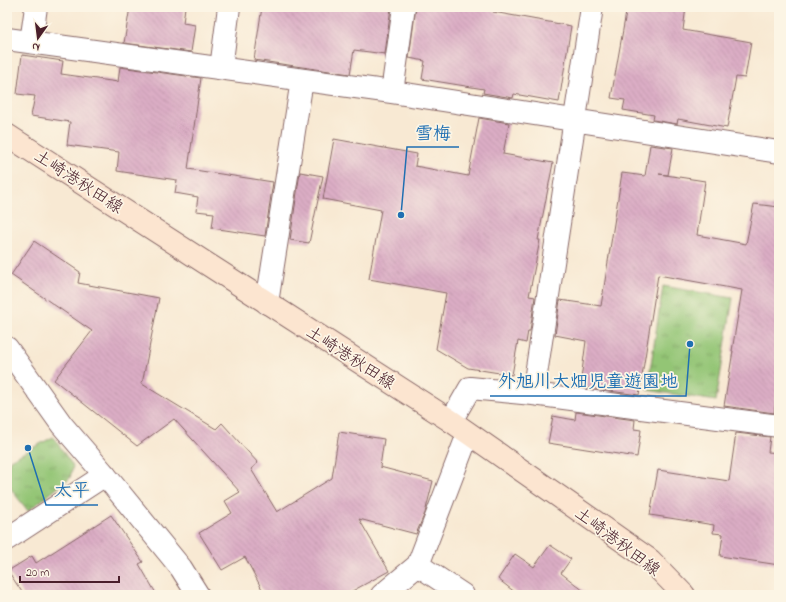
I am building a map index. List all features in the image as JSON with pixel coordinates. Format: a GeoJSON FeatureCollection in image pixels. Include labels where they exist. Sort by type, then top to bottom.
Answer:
{"type":"FeatureCollection","features":[{"type":"Feature","properties":{"kind":"main road","name":"土崎港秋田線"},"geometry":{"type":"LineString","coordinates":[[7,135],[267,302],[459,428],[650,560],[684,595]]}},
{"type":"Feature","properties":{"kind":"street"},"geometry":{"type":"LineString","coordinates":[[31,42],[36,7]]}},
{"type":"Feature","properties":{"kind":"street"},"geometry":{"type":"LineString","coordinates":[[221,68],[229,7]]}},
{"type":"Feature","properties":{"kind":"street"},"geometry":{"type":"LineString","coordinates":[[392,92],[404,7]]}},
{"type":"Feature","properties":{"kind":"street"},"geometry":{"type":"LineString","coordinates":[[533,394],[576,120],[592,7]]}},
{"type":"Feature","properties":{"kind":"street"},"geometry":{"type":"LineString","coordinates":[[7,39],[392,92],[779,152]]}},
{"type":"Feature","properties":{"kind":"street"},"geometry":{"type":"LineString","coordinates":[[267,302],[302,80]]}},
{"type":"Feature","properties":{"kind":"street"},"geometry":{"type":"LineString","coordinates":[[7,348],[62,425],[181,568],[198,595]]}},
{"type":"Feature","properties":{"kind":"street"},"geometry":{"type":"LineString","coordinates":[[382,595],[418,565],[470,388],[533,394],[779,426]]}},
{"type":"Feature","properties":{"kind":"street"},"geometry":{"type":"LineString","coordinates":[[7,539],[105,475]]}},
{"type":"Feature","properties":{"kind":"street"},"geometry":{"type":"LineString","coordinates":[[418,565],[463,595]]}},
{"type":"Feature","properties":{"kind":"green space"},"geometry":{"type":"Polygon","coordinates":[[[663,286],[733,298],[716,401],[647,390],[663,286]]]}},
{"type":"Feature","properties":{"kind":"green space"},"geometry":{"type":"Polygon","coordinates":[[[53,437],[73,466],[70,478],[28,511],[14,493],[8,482],[7,476],[10,460],[53,437]]]}},
{"type":"Feature","properties":{"kind":"building"},"geometry":{"type":"Polygon","coordinates":[[[130,7],[185,7],[183,23],[195,25],[191,52],[124,43],[130,7]]]}},
{"type":"Feature","properties":{"kind":"building"},"geometry":{"type":"Polygon","coordinates":[[[262,7],[391,7],[385,54],[354,50],[350,74],[254,60],[262,7]]]}},
{"type":"Feature","properties":{"kind":"building"},"geometry":{"type":"Polygon","coordinates":[[[416,7],[494,7],[493,12],[571,26],[559,102],[514,94],[513,98],[483,93],[484,89],[422,79],[425,61],[409,58],[416,7]]]}},
{"type":"Feature","properties":{"kind":"building"},"geometry":{"type":"Polygon","coordinates":[[[627,7],[686,7],[683,30],[751,42],[745,78],[736,77],[727,128],[678,119],[677,124],[653,120],[654,115],[623,110],[625,100],[611,98],[627,7]]]}},
{"type":"Feature","properties":{"kind":"building"},"geometry":{"type":"Polygon","coordinates":[[[22,55],[63,61],[61,74],[118,82],[120,67],[201,78],[188,169],[273,182],[265,236],[212,228],[214,213],[196,211],[198,197],[175,193],[177,180],[117,171],[119,152],[67,145],[70,122],[31,116],[35,96],[17,94],[22,55]]]}},
{"type":"Feature","properties":{"kind":"building"},"geometry":{"type":"Polygon","coordinates":[[[479,118],[509,123],[503,154],[553,163],[529,296],[535,297],[530,331],[528,331],[526,343],[518,341],[512,375],[468,368],[436,349],[446,293],[369,279],[381,210],[323,199],[334,139],[417,154],[415,166],[468,176],[479,118]]]}},
{"type":"Feature","properties":{"kind":"building"},"geometry":{"type":"Polygon","coordinates":[[[650,145],[673,148],[668,175],[659,174],[705,181],[697,235],[746,244],[754,204],[779,207],[779,377],[774,413],[724,406],[742,290],[658,275],[639,395],[580,387],[586,341],[555,335],[560,300],[601,306],[622,173],[645,176],[650,145]]]}},
{"type":"Feature","properties":{"kind":"building"},"geometry":{"type":"Polygon","coordinates":[[[300,172],[323,176],[309,243],[290,240],[300,172]]]}},
{"type":"Feature","properties":{"kind":"building"},"geometry":{"type":"Polygon","coordinates":[[[34,241],[80,272],[78,283],[159,298],[142,384],[216,429],[222,423],[258,463],[251,469],[277,512],[332,478],[339,432],[384,439],[380,467],[433,481],[425,513],[416,534],[359,519],[389,571],[345,595],[265,595],[245,557],[222,570],[199,533],[232,513],[225,501],[240,492],[174,419],[137,446],[54,380],[92,331],[11,275],[34,241]]]}},
{"type":"Feature","properties":{"kind":"building"},"geometry":{"type":"Polygon","coordinates":[[[576,412],[635,420],[634,429],[641,430],[637,457],[548,443],[553,416],[575,420],[576,412]]]}},
{"type":"Feature","properties":{"kind":"building"},"geometry":{"type":"Polygon","coordinates":[[[736,433],[770,437],[768,452],[779,453],[779,565],[720,556],[723,534],[713,533],[714,525],[650,515],[658,470],[729,481],[736,433]]]}},
{"type":"Feature","properties":{"kind":"building"},"geometry":{"type":"Polygon","coordinates":[[[111,515],[143,562],[139,564],[157,595],[24,595],[8,571],[32,556],[36,563],[111,515]]]}},
{"type":"Feature","properties":{"kind":"building"},"geometry":{"type":"Polygon","coordinates":[[[550,545],[571,559],[561,573],[589,595],[515,595],[516,593],[498,579],[515,554],[534,567],[550,545]]]}},
{"type":"Feature","properties":{"kind":"place","name":"雪梅"},"geometry":{"type":"Point","coordinates":[401,215]}},
{"type":"Feature","properties":{"kind":"place","name":"外旭川大畑児童遊園地"},"geometry":{"type":"Point","coordinates":[690,344]}},
{"type":"Feature","properties":{"kind":"place","name":"太平"},"geometry":{"type":"Point","coordinates":[28,448]}}]}
